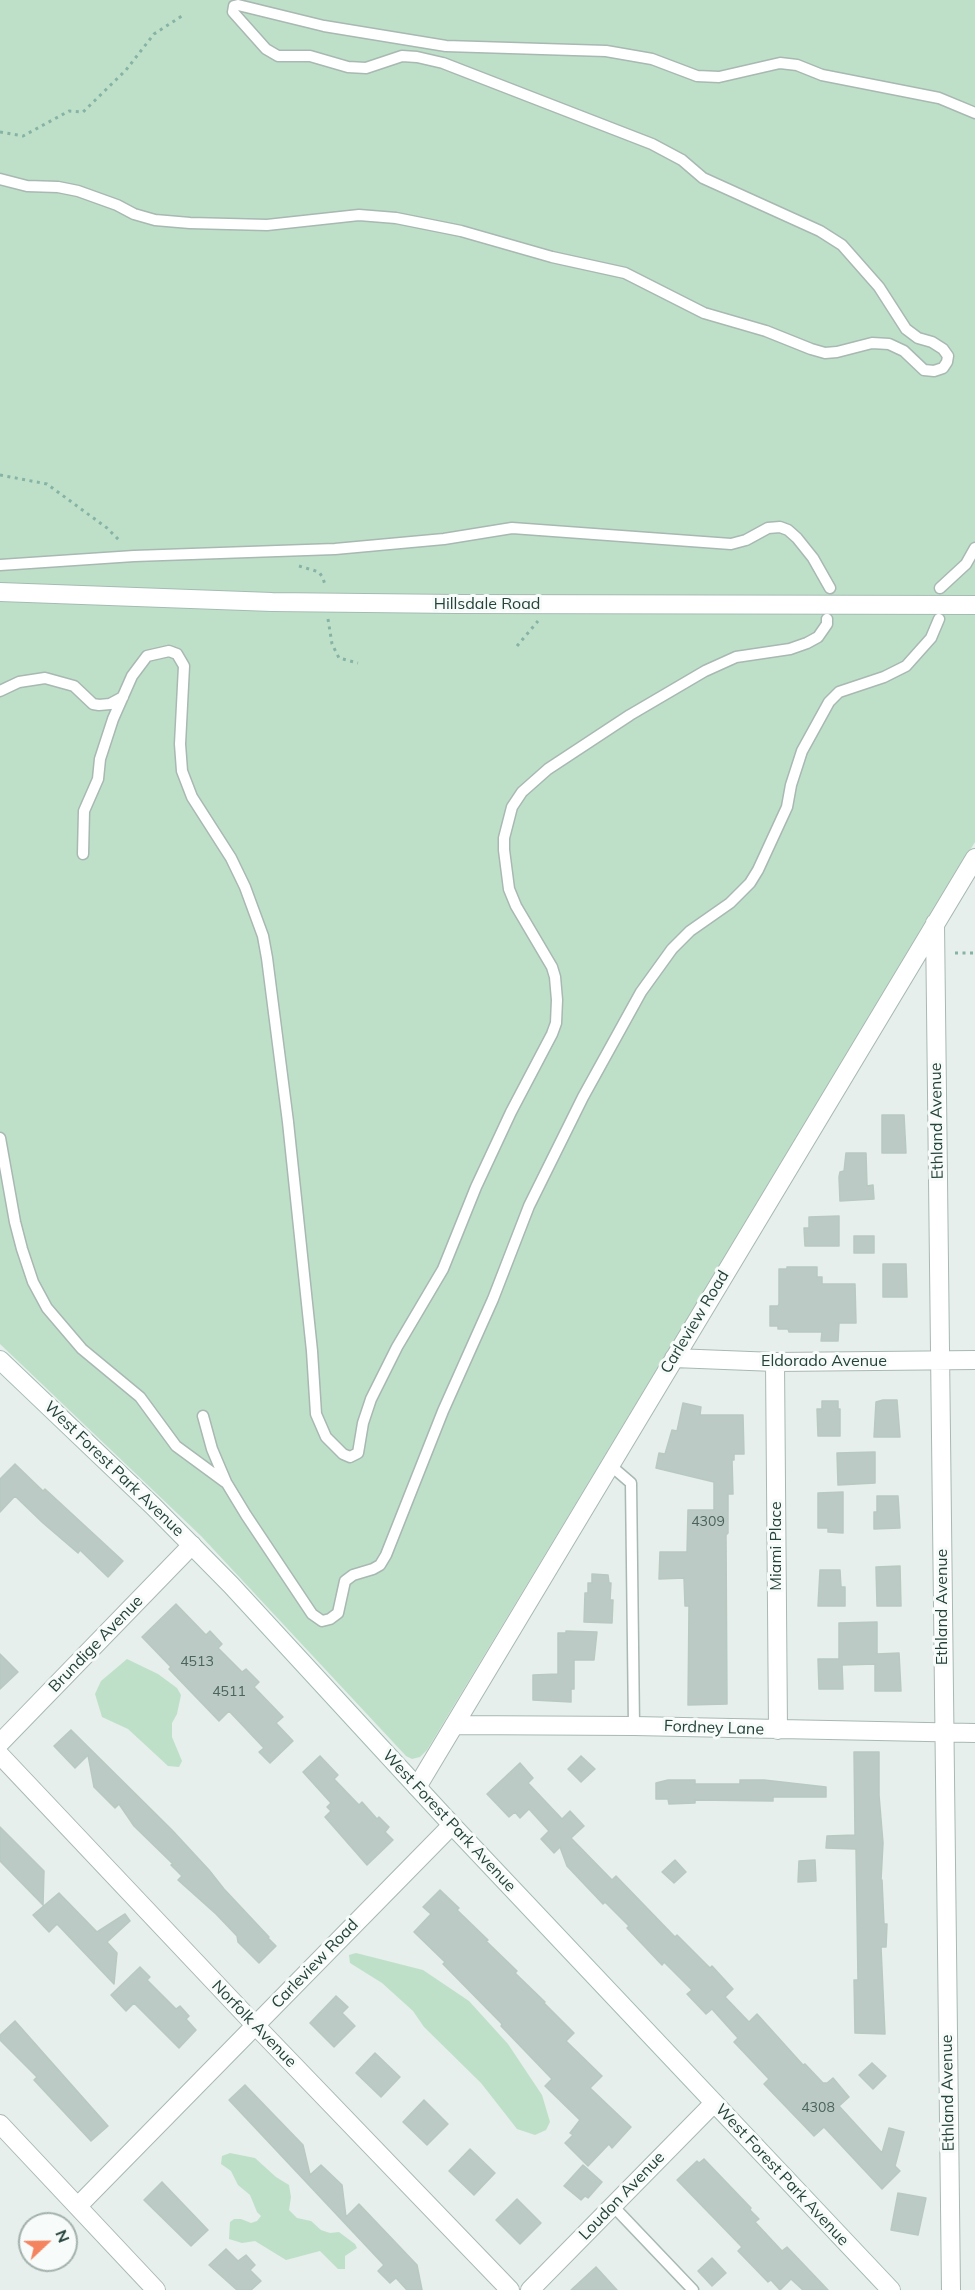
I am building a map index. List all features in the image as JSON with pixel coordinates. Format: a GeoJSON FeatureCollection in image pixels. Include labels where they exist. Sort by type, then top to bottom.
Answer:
{"type":"FeatureCollection","features":[{"type":"Feature","properties":{"kind":"street","name":"Hillsdale Road"},"geometry":{"type":"LineString","coordinates":[[0,592],[260,601],[446,604],[975,605]]}},
{"type":"Feature","properties":{"kind":"street","name":"Carleview Road"},"geometry":{"type":"LineString","coordinates":[[417,1787],[975,858]]}},
{"type":"Feature","properties":{"kind":"street","name":"Ethland Avenue"},"geometry":{"type":"LineString","coordinates":[[935,923],[951,2290]]}},
{"type":"Feature","properties":{"kind":"street","name":"Eldorado Avenue"},"geometry":{"type":"LineString","coordinates":[[674,1358],[775,1362],[975,1360]]}},
{"type":"Feature","properties":{"kind":"street","name":"West Forest Park Avenue"},"geometry":{"type":"LineString","coordinates":[[0,1360],[192,1545],[452,1825],[891,2290]]}},
{"type":"Feature","properties":{"kind":"street","name":"Miami Place"},"geometry":{"type":"LineString","coordinates":[[775,1362],[778,1730]]}},
{"type":"Feature","properties":{"kind":"street","name":"Brundige Avenue"},"geometry":{"type":"LineString","coordinates":[[0,1743],[192,1545]]}},
{"type":"Feature","properties":{"kind":"street","name":"Fordney Lane"},"geometry":{"type":"LineString","coordinates":[[454,1725],[975,1733]]}},
{"type":"Feature","properties":{"kind":"street","name":"Norfolk Avenue"},"geometry":{"type":"LineString","coordinates":[[0,1755],[510,2290]]}},
{"type":"Feature","properties":{"kind":"street","name":"Carleview Road"},"geometry":{"type":"LineString","coordinates":[[78,2206],[452,1825]]}},
{"type":"Feature","properties":{"kind":"street","name":"Loudon Avenue"},"geometry":{"type":"LineString","coordinates":[[530,2290],[714,2103]]}},
{"type":"Feature","properties":{"kind":"street"},"geometry":{"type":"LineString","coordinates":[[0,2124],[156,2290]]}},
{"type":"Feature","properties":{"kind":"lane"},"geometry":{"type":"LineString","coordinates":[[0,179],[27,186],[58,187],[78,191],[155,220],[267,225],[359,215],[396,218],[461,231],[552,257],[625,273],[704,314],[766,331],[811,349],[825,353],[872,343],[890,344],[904,351],[924,370],[934,371],[943,368],[948,362],[948,356],[943,349],[932,342],[918,338],[906,329],[879,287],[842,245],[820,231],[703,178],[682,160],[651,144],[443,63],[402,56],[366,68],[348,67],[310,56],[278,56],[266,49],[233,12],[234,6],[238,5],[324,26],[446,46],[606,51],[652,59],[698,76],[719,78],[780,63],[797,65],[833,77],[939,98],[975,113]]}},
{"type":"Feature","properties":{"kind":"lane"},"geometry":{"type":"LineString","coordinates":[[0,565],[134,556],[335,549],[444,539],[512,528],[731,544],[746,540],[768,528],[780,527],[788,530],[797,538],[813,558],[830,588]]}},
{"type":"Feature","properties":{"kind":"lane"},"geometry":{"type":"LineString","coordinates":[[940,588],[966,564],[975,548]]}},
{"type":"Feature","properties":{"kind":"lane"},"geometry":{"type":"LineString","coordinates":[[83,854],[84,811],[98,779],[100,759],[132,676],[147,656],[170,651],[177,654],[184,666],[180,752],[182,771],[192,797],[231,858],[245,887],[263,936],[288,1122],[312,1351],[316,1414],[326,1437],[339,1451],[350,1457],[358,1453],[370,1399],[397,1347],[443,1269],[491,1155],[556,1023],[557,1000],[552,968],[516,906],[509,889],[504,837],[512,807],[522,792],[548,769],[630,715],[705,671],[736,657],[790,649],[807,643],[818,637],[827,624],[827,619]]}},
{"type":"Feature","properties":{"kind":"lane"},"geometry":{"type":"LineString","coordinates":[[203,1416],[212,1449],[226,1482],[312,1614],[322,1621],[330,1619],[338,1613],[345,1581],[353,1575],[373,1569],[386,1555],[443,1411],[493,1299],[529,1206],[583,1097],[641,992],[672,950],[690,931],[730,903],[750,883],[787,807],[791,785],[802,751],[829,702],[839,692],[884,677],[906,666],[931,638],[939,619]]}},
{"type":"Feature","properties":{"kind":"lane"},"geometry":{"type":"LineString","coordinates":[[0,691],[19,682],[45,678],[74,686],[93,704],[110,704],[123,697]]}},
{"type":"Feature","properties":{"kind":"lane"},"geometry":{"type":"LineString","coordinates":[[0,1138],[22,1249],[33,1282],[47,1308],[82,1349],[140,1397],[176,1446],[226,1482]]}},
{"type":"Feature","properties":{"kind":"lane"},"geometry":{"type":"LineString","coordinates":[[610,1465],[631,1483],[634,1726]]}},
{"type":"Feature","properties":{"kind":"lane"},"geometry":{"type":"LineString","coordinates":[[613,2206],[693,2290]]}},
{"type":"Feature","properties":{"kind":"path"},"geometry":{"type":"LineString","coordinates":[[0,132],[22,136],[69,111],[83,112],[126,70],[154,34],[184,14]]}},
{"type":"Feature","properties":{"kind":"path"},"geometry":{"type":"LineString","coordinates":[[0,475],[47,484],[107,528],[134,556]]}},
{"type":"Feature","properties":{"kind":"path"},"geometry":{"type":"LineString","coordinates":[[517,646],[539,620]]}},
{"type":"Feature","properties":{"kind":"path"},"geometry":{"type":"LineString","coordinates":[[955,953],[975,953]]}},
{"type":"Feature","properties":{"kind":"green space"},"geometry":{"type":"Polygon","coordinates":[[[0,0],[975,0],[975,842],[427,1750],[420,1757],[412,1759],[406,1756],[201,1536],[0,1344],[0,0]]]}},
{"type":"Feature","properties":{"kind":"green space"},"geometry":{"type":"Polygon","coordinates":[[[127,1659],[158,1674],[177,1688],[181,1695],[177,1714],[172,1723],[172,1737],[182,1761],[179,1767],[168,1766],[128,1729],[102,1717],[95,1694],[101,1681],[127,1659]]]}},
{"type":"Feature","properties":{"kind":"green space"},"geometry":{"type":"Polygon","coordinates":[[[356,1953],[423,1970],[469,2001],[508,2044],[542,2095],[550,2122],[546,2130],[535,2135],[517,2129],[481,2083],[424,2027],[413,2011],[382,1983],[350,1963],[349,1955],[356,1953]]]}},
{"type":"Feature","properties":{"kind":"green space"},"geometry":{"type":"Polygon","coordinates":[[[230,2153],[255,2158],[276,2177],[289,2185],[291,2197],[289,2210],[297,2218],[311,2221],[321,2230],[330,2233],[339,2232],[355,2244],[357,2248],[345,2256],[345,2269],[338,2269],[320,2251],[286,2260],[255,2241],[242,2243],[229,2239],[230,2222],[234,2219],[251,2223],[257,2221],[261,2216],[250,2195],[238,2185],[231,2171],[221,2164],[222,2156],[230,2153]]]}},
{"type":"Feature","properties":{"kind":"building"},"geometry":{"type":"Polygon","coordinates":[[[882,1115],[904,1115],[906,1153],[882,1153],[882,1115]]]}},
{"type":"Feature","properties":{"kind":"building"},"geometry":{"type":"Polygon","coordinates":[[[846,1153],[866,1153],[867,1186],[873,1185],[874,1199],[840,1201],[839,1177],[840,1172],[844,1171],[846,1153]]]}},
{"type":"Feature","properties":{"kind":"building"},"geometry":{"type":"Polygon","coordinates":[[[839,1216],[839,1246],[805,1246],[804,1228],[809,1228],[809,1217],[839,1216]]]}},
{"type":"Feature","properties":{"kind":"building"},"geometry":{"type":"Polygon","coordinates":[[[854,1236],[874,1236],[874,1253],[854,1253],[854,1236]]]}},
{"type":"Feature","properties":{"kind":"building"},"geometry":{"type":"Polygon","coordinates":[[[883,1264],[906,1264],[907,1297],[883,1297],[883,1264]]]}},
{"type":"Feature","properties":{"kind":"building"},"geometry":{"type":"Polygon","coordinates":[[[787,1267],[817,1267],[817,1277],[822,1277],[822,1284],[855,1284],[856,1323],[839,1323],[838,1341],[821,1341],[822,1332],[789,1332],[788,1329],[770,1326],[770,1306],[779,1304],[779,1269],[787,1269],[787,1267]]]}},
{"type":"Feature","properties":{"kind":"building"},"geometry":{"type":"Polygon","coordinates":[[[897,1400],[900,1437],[874,1437],[876,1402],[897,1400]]]}},
{"type":"Feature","properties":{"kind":"building"},"geometry":{"type":"Polygon","coordinates":[[[822,1401],[838,1401],[840,1436],[818,1436],[817,1409],[822,1409],[822,1401]]]}},
{"type":"Feature","properties":{"kind":"building"},"geometry":{"type":"Polygon","coordinates":[[[683,1403],[701,1407],[700,1415],[743,1415],[744,1454],[734,1454],[734,1460],[732,1460],[733,1494],[728,1494],[728,1533],[726,1535],[727,1704],[688,1705],[689,1606],[685,1606],[684,1578],[659,1579],[660,1552],[687,1552],[688,1510],[714,1510],[714,1482],[656,1468],[659,1453],[665,1454],[672,1430],[677,1431],[683,1403]]]}},
{"type":"Feature","properties":{"kind":"building"},"geometry":{"type":"Polygon","coordinates":[[[875,1452],[875,1483],[838,1485],[837,1453],[875,1452]]]}},
{"type":"Feature","properties":{"kind":"building"},"geometry":{"type":"Polygon","coordinates":[[[15,1464],[123,1561],[108,1577],[80,1550],[78,1553],[43,1523],[15,1496],[0,1512],[0,1479],[15,1464]]]}},
{"type":"Feature","properties":{"kind":"building"},"geometry":{"type":"Polygon","coordinates":[[[843,1492],[843,1533],[828,1532],[828,1528],[818,1528],[818,1493],[843,1492]]]}},
{"type":"Feature","properties":{"kind":"building"},"geometry":{"type":"Polygon","coordinates":[[[877,1496],[898,1496],[900,1528],[874,1529],[877,1496]]]}},
{"type":"Feature","properties":{"kind":"building"},"geometry":{"type":"Polygon","coordinates":[[[900,1566],[901,1606],[877,1606],[876,1567],[900,1566]]]}},
{"type":"Feature","properties":{"kind":"building"},"geometry":{"type":"Polygon","coordinates":[[[820,1570],[840,1570],[841,1587],[845,1587],[845,1606],[818,1606],[820,1570]]]}},
{"type":"Feature","properties":{"kind":"building"},"geometry":{"type":"Polygon","coordinates":[[[592,1574],[608,1575],[609,1583],[611,1583],[610,1600],[613,1600],[612,1623],[584,1622],[585,1593],[588,1593],[588,1583],[592,1583],[592,1574]]]}},
{"type":"Feature","properties":{"kind":"building"},"geometry":{"type":"Polygon","coordinates":[[[176,1604],[206,1635],[210,1631],[222,1644],[218,1648],[242,1672],[246,1669],[259,1682],[254,1687],[283,1717],[276,1723],[293,1741],[270,1763],[259,1752],[264,1748],[229,1711],[219,1721],[142,1637],[176,1604]]]}},
{"type":"Feature","properties":{"kind":"building"},"geometry":{"type":"Polygon","coordinates":[[[877,1622],[877,1654],[899,1653],[901,1691],[875,1691],[875,1664],[842,1665],[843,1689],[819,1689],[818,1659],[839,1659],[839,1623],[877,1622]]]}},
{"type":"Feature","properties":{"kind":"building"},"geometry":{"type":"Polygon","coordinates":[[[566,1631],[597,1632],[594,1660],[574,1660],[574,1689],[571,1689],[571,1702],[533,1700],[533,1675],[558,1674],[558,1633],[566,1633],[566,1631]]]}},
{"type":"Feature","properties":{"kind":"building"},"geometry":{"type":"Polygon","coordinates":[[[0,1654],[18,1672],[0,1689],[0,1654]]]}},
{"type":"Feature","properties":{"kind":"building"},"geometry":{"type":"Polygon","coordinates":[[[71,1730],[172,1830],[269,1937],[276,1946],[259,1963],[238,1942],[237,1936],[216,1914],[178,1880],[182,1876],[171,1865],[173,1864],[134,1826],[119,1804],[115,1808],[94,1787],[88,1755],[75,1768],[54,1746],[71,1730]]]}},
{"type":"Feature","properties":{"kind":"building"},"geometry":{"type":"Polygon","coordinates":[[[854,1752],[879,1752],[879,1795],[883,1843],[881,1880],[884,1924],[887,1924],[886,1947],[881,1947],[885,2034],[855,2033],[854,1980],[858,1980],[856,1849],[826,1848],[827,1836],[855,1835],[854,1752]]]}},
{"type":"Feature","properties":{"kind":"building"},"geometry":{"type":"Polygon","coordinates":[[[320,1756],[338,1775],[334,1779],[359,1805],[362,1802],[377,1819],[379,1817],[389,1827],[385,1832],[393,1840],[367,1865],[325,1817],[331,1811],[327,1807],[331,1803],[303,1772],[320,1756]]]}},
{"type":"Feature","properties":{"kind":"building"},"geometry":{"type":"Polygon","coordinates":[[[581,1756],[595,1769],[581,1782],[568,1769],[581,1756]]]}},
{"type":"Feature","properties":{"kind":"building"},"geometry":{"type":"Polygon","coordinates":[[[520,1763],[533,1778],[528,1783],[562,1819],[570,1811],[584,1826],[571,1838],[612,1880],[616,1876],[675,1937],[677,1935],[710,1968],[712,1966],[733,1989],[725,1997],[749,2022],[757,2014],[803,2065],[805,2064],[823,2083],[833,2078],[849,2097],[839,2106],[882,2153],[889,2128],[904,2132],[895,2166],[900,2171],[882,2189],[824,2127],[814,2136],[764,2084],[769,2079],[734,2042],[738,2038],[712,2009],[706,2014],[687,1994],[692,1990],[664,1962],[662,1965],[627,1928],[629,1926],[605,1902],[603,1904],[567,1866],[560,1847],[554,1853],[541,1839],[549,1831],[529,1809],[520,1818],[515,1812],[509,1817],[487,1794],[520,1763]]]}},
{"type":"Feature","properties":{"kind":"building"},"geometry":{"type":"Polygon","coordinates":[[[668,1780],[695,1780],[695,1784],[740,1784],[740,1780],[764,1780],[826,1787],[826,1797],[773,1797],[773,1801],[695,1800],[695,1803],[669,1804],[668,1799],[656,1799],[656,1783],[668,1780]]]}},
{"type":"Feature","properties":{"kind":"building"},"geometry":{"type":"Polygon","coordinates":[[[0,1827],[44,1871],[43,1905],[0,1861],[0,1827]]]}},
{"type":"Feature","properties":{"kind":"building"},"geometry":{"type":"Polygon","coordinates":[[[675,1860],[686,1872],[674,1883],[662,1872],[675,1860]]]}},
{"type":"Feature","properties":{"kind":"building"},"geometry":{"type":"Polygon","coordinates":[[[815,1860],[816,1881],[798,1882],[799,1861],[815,1860]]]}},
{"type":"Feature","properties":{"kind":"building"},"geometry":{"type":"Polygon","coordinates":[[[440,1890],[517,1971],[515,1973],[574,2033],[566,2041],[602,2076],[590,2088],[631,2127],[612,2148],[609,2144],[588,2166],[565,2143],[573,2135],[570,2133],[580,2120],[545,2086],[552,2079],[443,1964],[445,1962],[414,1932],[431,1914],[423,1907],[440,1890]]]}},
{"type":"Feature","properties":{"kind":"building"},"geometry":{"type":"Polygon","coordinates":[[[59,1893],[97,1932],[125,1914],[130,1921],[107,1942],[117,1953],[114,1984],[57,1924],[49,1932],[33,1915],[59,1893]]]}},
{"type":"Feature","properties":{"kind":"building"},"geometry":{"type":"Polygon","coordinates":[[[140,1967],[150,1977],[147,1980],[176,2009],[180,2006],[189,2016],[186,2019],[196,2030],[179,2048],[134,2003],[126,2011],[111,1995],[140,1967]]]}},
{"type":"Feature","properties":{"kind":"building"},"geometry":{"type":"Polygon","coordinates":[[[336,1996],[348,2007],[342,2013],[355,2026],[334,2047],[310,2023],[336,1996]]]}},
{"type":"Feature","properties":{"kind":"building"},"geometry":{"type":"Polygon","coordinates":[[[15,2021],[108,2126],[91,2141],[34,2080],[37,2077],[0,2040],[0,2035],[15,2021]]]}},
{"type":"Feature","properties":{"kind":"building"},"geometry":{"type":"Polygon","coordinates":[[[375,2053],[400,2077],[381,2097],[356,2073],[375,2053]]]}},
{"type":"Feature","properties":{"kind":"building"},"geometry":{"type":"Polygon","coordinates":[[[872,2063],[886,2076],[873,2089],[859,2075],[872,2063]]]}},
{"type":"Feature","properties":{"kind":"building"},"geometry":{"type":"Polygon","coordinates":[[[245,2085],[303,2145],[310,2175],[321,2165],[342,2185],[346,2217],[359,2204],[417,2265],[422,2290],[407,2290],[396,2278],[390,2283],[378,2271],[384,2265],[229,2100],[245,2085]]]}},
{"type":"Feature","properties":{"kind":"building"},"geometry":{"type":"Polygon","coordinates":[[[424,2100],[448,2124],[427,2145],[403,2122],[424,2100]]]}},
{"type":"Feature","properties":{"kind":"building"},"geometry":{"type":"Polygon","coordinates":[[[470,2149],[495,2173],[474,2195],[449,2171],[470,2149]]]}},
{"type":"Feature","properties":{"kind":"building"},"geometry":{"type":"Polygon","coordinates":[[[704,2159],[751,2208],[750,2210],[759,2219],[755,2222],[782,2251],[787,2247],[828,2290],[803,2290],[791,2279],[780,2290],[771,2280],[768,2282],[738,2251],[742,2247],[677,2180],[697,2161],[699,2163],[704,2159]]]}},
{"type":"Feature","properties":{"kind":"building"},"geometry":{"type":"Polygon","coordinates":[[[583,2165],[602,2182],[588,2198],[585,2196],[581,2200],[564,2186],[583,2165]]]}},
{"type":"Feature","properties":{"kind":"building"},"geometry":{"type":"Polygon","coordinates":[[[162,2182],[208,2230],[191,2246],[144,2200],[162,2182]]]}},
{"type":"Feature","properties":{"kind":"building"},"geometry":{"type":"Polygon","coordinates":[[[898,2193],[926,2198],[918,2235],[891,2230],[898,2193]]]}},
{"type":"Feature","properties":{"kind":"building"},"geometry":{"type":"Polygon","coordinates":[[[517,2199],[541,2223],[520,2244],[496,2220],[517,2199]]]}},
{"type":"Feature","properties":{"kind":"building"},"geometry":{"type":"Polygon","coordinates":[[[226,2249],[238,2261],[246,2255],[255,2265],[250,2270],[261,2281],[251,2290],[237,2290],[209,2265],[226,2249]]]}},
{"type":"Feature","properties":{"kind":"building"},"geometry":{"type":"Polygon","coordinates":[[[712,2258],[726,2273],[712,2286],[698,2271],[712,2258]]]}},
{"type":"Feature","properties":{"kind":"building"},"geometry":{"type":"Polygon","coordinates":[[[596,2267],[617,2290],[571,2290],[596,2267]]]}}]}
